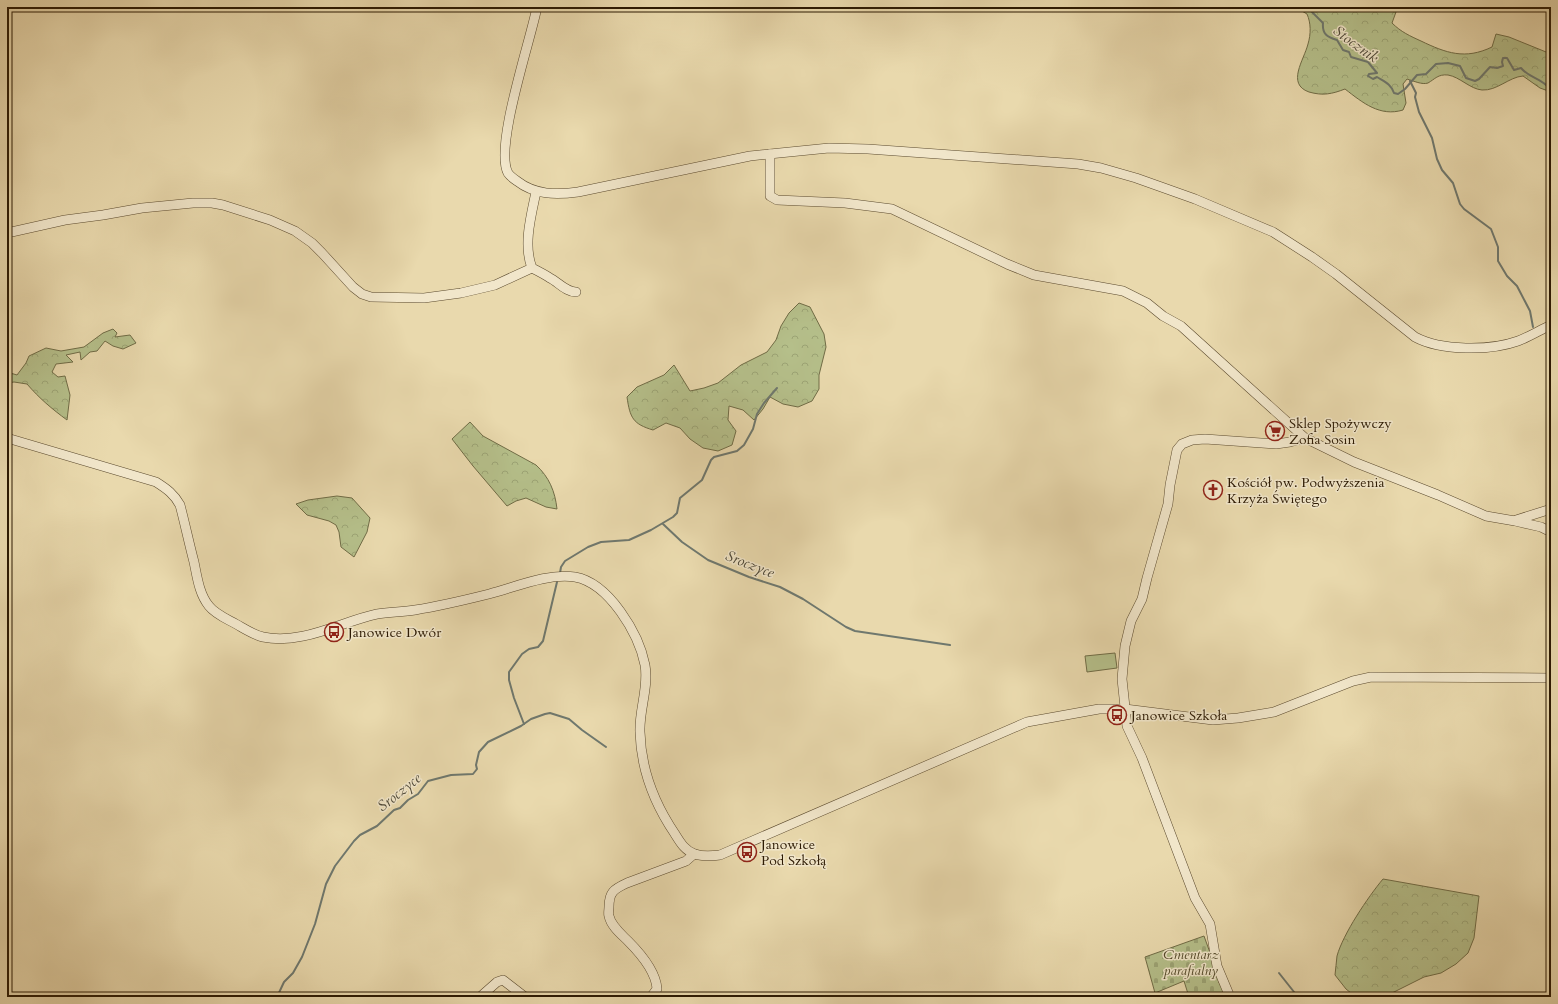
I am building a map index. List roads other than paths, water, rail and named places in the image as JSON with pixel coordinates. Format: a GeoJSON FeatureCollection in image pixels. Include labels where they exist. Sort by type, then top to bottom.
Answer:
{"type":"FeatureCollection","features":[{"type":"Feature","properties":{"kind":"street"},"geometry":{"type":"LineString","coordinates":[[538,7],[508,124],[505,161],[508,173],[525,188],[536,192],[559,194],[578,192],[743,157],[828,148],[868,149],[1057,162],[1101,168],[1136,178],[1195,199],[1273,232],[1336,274],[1415,337],[1430,344],[1447,347],[1498,346],[1519,341],[1551,324]]}},
{"type":"Feature","properties":{"kind":"street"},"geometry":{"type":"LineString","coordinates":[[770,154],[770,196],[772,198],[777,200],[845,203],[892,209],[1007,264],[1034,275],[1123,291],[1147,303],[1164,316],[1181,326],[1304,438],[1354,462],[1438,495],[1486,516],[1541,527],[1551,532]]}},
{"type":"Feature","properties":{"kind":"street"},"geometry":{"type":"LineString","coordinates":[[536,192],[528,232],[530,262],[532,268],[556,281],[567,290],[576,292]]}},
{"type":"Feature","properties":{"kind":"street"},"geometry":{"type":"LineString","coordinates":[[7,233],[65,220],[142,208],[212,203],[270,220],[295,231],[322,252],[353,287],[362,294],[371,297],[424,298],[461,293],[495,285],[532,268]]}},
{"type":"Feature","properties":{"kind":"street"},"geometry":{"type":"LineString","coordinates":[[7,438],[156,482],[170,490],[180,505],[200,586],[209,606],[219,615],[250,632],[263,637],[292,638],[310,635],[350,621],[379,614],[415,610],[488,595],[561,576],[577,577],[593,584],[608,596],[626,620],[637,641],[645,666],[645,684],[640,731],[642,758],[648,783],[657,805],[684,848],[694,854],[707,856],[720,855],[1027,722],[1099,709],[1125,709],[1213,720],[1238,718],[1274,712],[1353,681],[1371,678],[1551,678]]}},
{"type":"Feature","properties":{"kind":"street"},"geometry":{"type":"LineString","coordinates":[[1230,997],[1217,966],[1210,924],[1195,898],[1142,758],[1127,726],[1122,679],[1125,646],[1131,621],[1142,599],[1168,504],[1177,450],[1182,444],[1192,440],[1205,439],[1276,444],[1304,438]]}},
{"type":"Feature","properties":{"kind":"street"},"geometry":{"type":"LineString","coordinates":[[1515,521],[1551,509]]}},
{"type":"Feature","properties":{"kind":"street"},"geometry":{"type":"LineString","coordinates":[[651,997],[657,989],[657,980],[643,958],[618,930],[609,916],[609,900],[611,893],[618,887],[627,883],[686,861],[694,854]]}},
{"type":"Feature","properties":{"kind":"street"},"geometry":{"type":"LineString","coordinates":[[480,997],[497,982],[503,980],[525,997]]}},
{"type":"Feature","properties":{"kind":"waterway","name":"Stocznik"},"geometry":{"type":"LineString","coordinates":[[1307,7],[1323,23],[1323,30],[1330,38],[1337,40],[1343,50],[1349,52],[1351,57],[1368,62],[1377,73],[1369,74],[1368,76],[1373,79],[1377,77],[1385,82],[1391,87],[1394,93],[1398,94],[1405,89],[1417,75],[1426,74],[1436,64],[1448,63],[1460,66],[1466,78],[1475,81],[1479,79],[1490,67],[1497,68],[1503,66],[1503,58],[1507,58],[1514,70],[1521,68],[1524,72],[1543,83],[1551,90]]}},
{"type":"Feature","properties":{"kind":"waterway"},"geometry":{"type":"LineString","coordinates":[[1410,81],[1416,93],[1415,97],[1419,112],[1432,138],[1437,159],[1442,170],[1453,183],[1460,204],[1464,209],[1491,229],[1498,247],[1498,261],[1507,276],[1517,286],[1530,311],[1533,327]]}},
{"type":"Feature","properties":{"kind":"waterway"},"geometry":{"type":"LineString","coordinates":[[560,573],[561,567],[565,561],[588,547],[601,542],[629,540],[651,530],[673,517],[677,513],[680,498],[702,480],[711,460],[714,457],[737,451],[744,445],[753,429],[757,414],[777,388]]}},
{"type":"Feature","properties":{"kind":"waterway","name":"Sroczyce"},"geometry":{"type":"LineString","coordinates":[[663,524],[682,542],[708,560],[749,577],[780,587],[803,599],[846,627],[855,631],[950,645]]}},
{"type":"Feature","properties":{"kind":"waterway","name":"Sroczyce"},"geometry":{"type":"LineString","coordinates":[[524,724],[514,698],[509,680],[509,672],[522,654],[529,649],[538,647],[543,641],[557,582]]}},
{"type":"Feature","properties":{"kind":"waterway","name":"Sroczyce"},"geometry":{"type":"LineString","coordinates":[[277,997],[284,982],[293,973],[302,957],[315,924],[326,884],[335,866],[360,835],[377,826],[394,810],[400,808],[408,800],[418,794],[428,781],[451,775],[473,774],[477,769],[476,765],[479,752],[488,742],[521,726],[531,719],[550,713],[569,719],[606,747]]}},
{"type":"Feature","properties":{"kind":"waterway"},"geometry":{"type":"LineString","coordinates":[[1279,973],[1298,997]]}},
{"type":"Feature","properties":{"kind":"waterway","name":"Sroczyce"},"geometry":{"type":"LineString","coordinates":[[230,997],[235,994],[238,997]]}},
{"type":"Feature","properties":{"kind":"place","name":"Sklep Spożywczy Zofia Sosin"},"geometry":{"type":"Point","coordinates":[1275,431]}},
{"type":"Feature","properties":{"kind":"place","name":"Kościół pw. Podwyższenia Krzyża Świętego"},"geometry":{"type":"Point","coordinates":[1213,490]}},
{"type":"Feature","properties":{"kind":"place","name":"Janowice Dwór"},"geometry":{"type":"Point","coordinates":[334,632]}},
{"type":"Feature","properties":{"kind":"place","name":"Janowice Szkoła"},"geometry":{"type":"Point","coordinates":[1117,715]}},
{"type":"Feature","properties":{"kind":"place","name":"Janowice Pod Szkołą"},"geometry":{"type":"Point","coordinates":[747,852]}},
{"type":"Feature","properties":{"kind":"park label","name":"Cmentarz parafialny"},"geometry":{"type":"Point","coordinates":[1191,962]}}]}
